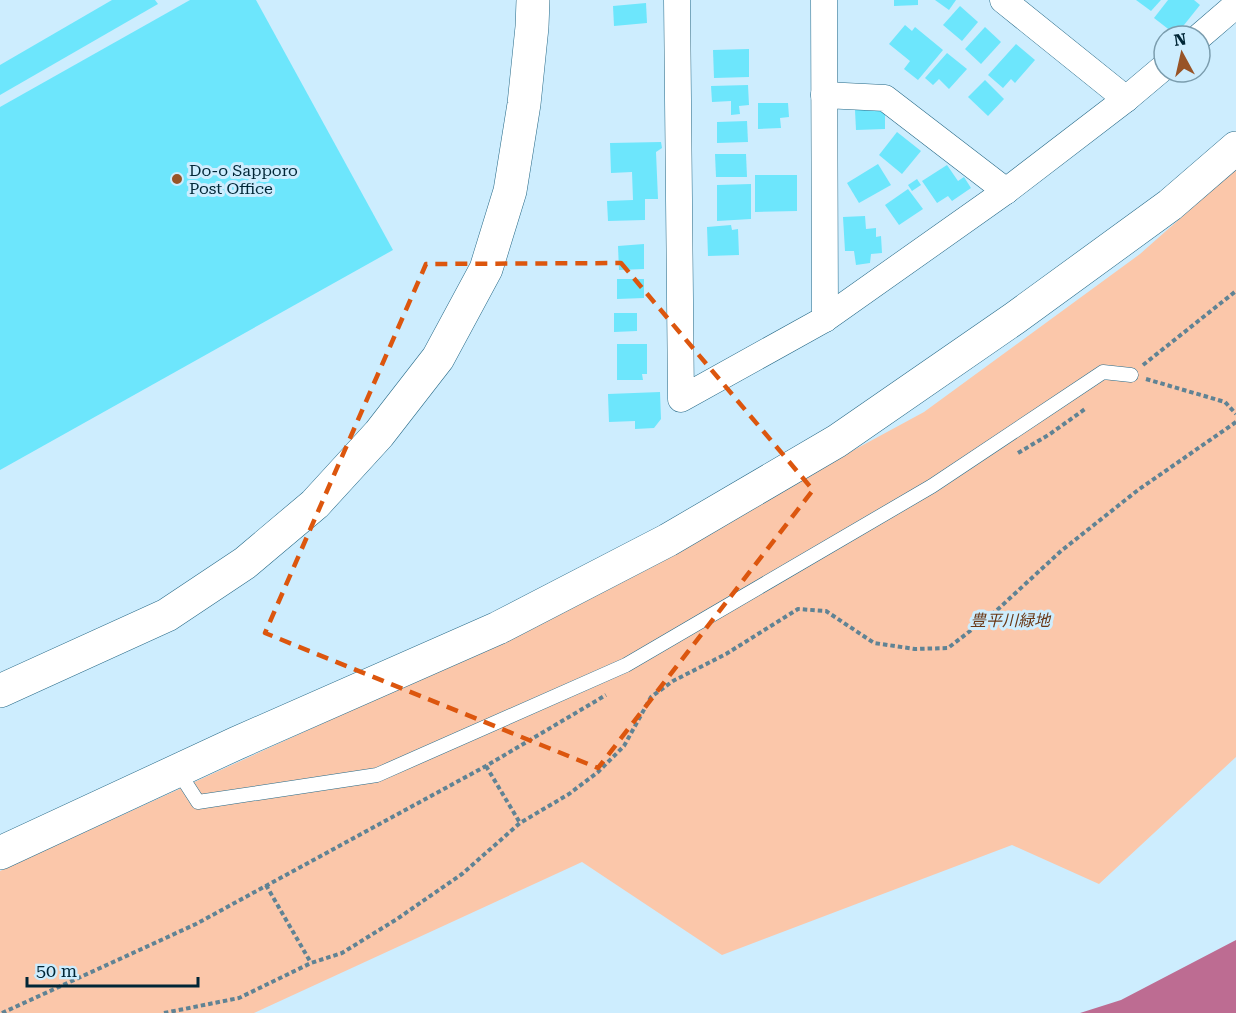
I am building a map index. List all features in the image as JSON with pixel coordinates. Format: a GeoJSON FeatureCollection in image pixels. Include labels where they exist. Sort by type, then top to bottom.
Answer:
{"type":"FeatureCollection","features":[{"type":"Feature","properties":{"kind":"street"},"geometry":{"type":"LineString","coordinates":[[0,691],[167,615],[245,563],[315,504],[379,434],[438,357],[486,269],[510,190],[524,104],[533,0]]}},
{"type":"Feature","properties":{"kind":"street"},"geometry":{"type":"LineString","coordinates":[[677,0],[681,399],[825,319],[1006,191],[1152,77]]}},
{"type":"Feature","properties":{"kind":"street"},"geometry":{"type":"LineString","coordinates":[[824,0],[825,319]]}},
{"type":"Feature","properties":{"kind":"street"},"geometry":{"type":"LineString","coordinates":[[1003,0],[1125,99]]}},
{"type":"Feature","properties":{"kind":"street"},"geometry":{"type":"LineString","coordinates":[[1212,24],[1232,4]]}},
{"type":"Feature","properties":{"kind":"street"},"geometry":{"type":"LineString","coordinates":[[824,95],[885,99],[1006,191]]}},
{"type":"Feature","properties":{"kind":"street"},"geometry":{"type":"LineString","coordinates":[[0,853],[177,770],[498,628],[668,540],[828,447],[1015,318],[1170,205],[1236,148]]}},
{"type":"Feature","properties":{"kind":"lane"},"geometry":{"type":"LineString","coordinates":[[177,770],[198,802],[377,775],[626,665],[932,486],[1103,372],[1131,375]]}},
{"type":"Feature","properties":{"kind":"path"},"geometry":{"type":"LineString","coordinates":[[1131,375],[1225,402],[1236,414]]}},
{"type":"Feature","properties":{"kind":"path"},"geometry":{"type":"LineString","coordinates":[[164,1013],[239,998],[311,963],[342,953],[397,919],[462,874],[520,823],[569,794],[598,772],[624,746],[651,697],[673,681],[726,654],[798,609],[826,611],[874,643],[915,649],[948,648],[996,611],[1061,551],[1121,504],[1236,422]]}},
{"type":"Feature","properties":{"kind":"path"},"geometry":{"type":"LineString","coordinates":[[486,766],[520,823]]}},
{"type":"Feature","properties":{"kind":"path"},"geometry":{"type":"LineString","coordinates":[[267,885],[311,963]]}},
{"type":"Feature","properties":{"kind":"highlighted area"},"geometry":{"type":"Polygon","coordinates":[[[621,263],[813,490],[598,768],[265,633],[426,264],[621,263]]]}},
{"type":"Feature","properties":{"kind":"green space","name":"豊平川緑地"},"geometry":{"type":"Polygon","coordinates":[[[1236,169],[1236,757],[1099,884],[1012,845],[722,955],[582,862],[254,1013],[0,1013],[0,871],[494,645],[924,412],[1140,254],[1236,169]]]}},
{"type":"Feature","properties":{"kind":"shaded area"},"geometry":{"type":"Polygon","coordinates":[[[1236,940],[1236,1013],[1080,1013],[1121,1000],[1236,940]]]}},
{"type":"Feature","properties":{"kind":"building"},"geometry":{"type":"Polygon","coordinates":[[[112,0],[155,0],[158,4],[0,95],[0,65],[112,0]]]}},
{"type":"Feature","properties":{"kind":"building","name":"Do-o Sapporo Post Office"},"geometry":{"type":"Polygon","coordinates":[[[190,0],[256,0],[393,250],[0,470],[0,107],[190,0]]]}},
{"type":"Feature","properties":{"kind":"building"},"geometry":{"type":"Polygon","coordinates":[[[894,0],[918,0],[918,5],[894,6],[894,0]]]}},
{"type":"Feature","properties":{"kind":"building"},"geometry":{"type":"Polygon","coordinates":[[[935,0],[956,0],[949,10],[935,0]]]}},
{"type":"Feature","properties":{"kind":"building"},"geometry":{"type":"Polygon","coordinates":[[[1136,0],[1161,0],[1151,11],[1136,0]]]}},
{"type":"Feature","properties":{"kind":"building"},"geometry":{"type":"Polygon","coordinates":[[[1168,0],[1194,0],[1200,5],[1185,24],[1162,24],[1154,18],[1168,0]]]}},
{"type":"Feature","properties":{"kind":"building"},"geometry":{"type":"Polygon","coordinates":[[[646,3],[647,23],[614,26],[613,6],[646,3]]]}},
{"type":"Feature","properties":{"kind":"building"},"geometry":{"type":"Polygon","coordinates":[[[960,6],[978,22],[962,41],[943,25],[960,6]]]}},
{"type":"Feature","properties":{"kind":"building"},"geometry":{"type":"Polygon","coordinates":[[[905,25],[912,31],[915,27],[943,50],[918,80],[904,69],[910,61],[889,44],[905,25]]]}},
{"type":"Feature","properties":{"kind":"building"},"geometry":{"type":"Polygon","coordinates":[[[985,27],[1001,42],[981,64],[965,49],[985,27]]]}},
{"type":"Feature","properties":{"kind":"building"},"geometry":{"type":"Polygon","coordinates":[[[1016,44],[1035,60],[1015,83],[1011,79],[1003,88],[988,75],[1016,44]]]}},
{"type":"Feature","properties":{"kind":"building"},"geometry":{"type":"Polygon","coordinates":[[[749,49],[749,77],[714,78],[713,50],[749,49]]]}},
{"type":"Feature","properties":{"kind":"building"},"geometry":{"type":"Polygon","coordinates":[[[947,53],[967,69],[949,89],[939,79],[933,85],[925,78],[947,53]]]}},
{"type":"Feature","properties":{"kind":"building"},"geometry":{"type":"Polygon","coordinates":[[[985,80],[1004,99],[988,116],[968,97],[985,80]]]}},
{"type":"Feature","properties":{"kind":"building"},"geometry":{"type":"Polygon","coordinates":[[[748,85],[749,105],[739,106],[740,114],[731,115],[731,101],[712,102],[711,86],[748,85]]]}},
{"type":"Feature","properties":{"kind":"building"},"geometry":{"type":"Polygon","coordinates":[[[758,103],[788,103],[789,117],[780,118],[781,128],[758,129],[758,103]]]}},
{"type":"Feature","properties":{"kind":"building"},"geometry":{"type":"Polygon","coordinates":[[[885,109],[885,129],[856,130],[855,110],[885,109]]]}},
{"type":"Feature","properties":{"kind":"building"},"geometry":{"type":"Polygon","coordinates":[[[747,121],[748,142],[717,143],[717,122],[747,121]]]}},
{"type":"Feature","properties":{"kind":"building"},"geometry":{"type":"Polygon","coordinates":[[[897,132],[921,151],[902,174],[879,155],[897,132]]]}},
{"type":"Feature","properties":{"kind":"building"},"geometry":{"type":"Polygon","coordinates":[[[661,142],[662,148],[656,152],[658,199],[645,199],[645,220],[608,221],[607,201],[633,200],[632,172],[611,173],[610,143],[661,142]]]}},
{"type":"Feature","properties":{"kind":"building"},"geometry":{"type":"Polygon","coordinates":[[[715,154],[746,154],[747,177],[716,177],[715,154]]]}},
{"type":"Feature","properties":{"kind":"building"},"geometry":{"type":"Polygon","coordinates":[[[878,164],[891,185],[859,203],[847,183],[878,164]]]}},
{"type":"Feature","properties":{"kind":"building"},"geometry":{"type":"Polygon","coordinates":[[[947,165],[958,181],[964,177],[971,188],[952,201],[948,196],[937,203],[922,181],[947,165]]]}},
{"type":"Feature","properties":{"kind":"building"},"geometry":{"type":"Polygon","coordinates":[[[755,175],[797,175],[797,211],[755,212],[755,175]]]}},
{"type":"Feature","properties":{"kind":"building"},"geometry":{"type":"Polygon","coordinates":[[[917,179],[921,185],[912,191],[908,185],[917,179]]]}},
{"type":"Feature","properties":{"kind":"building"},"geometry":{"type":"Polygon","coordinates":[[[751,184],[751,219],[717,221],[717,185],[751,184]]]}},
{"type":"Feature","properties":{"kind":"building"},"geometry":{"type":"Polygon","coordinates":[[[908,189],[923,209],[899,225],[885,205],[908,189]]]}},
{"type":"Feature","properties":{"kind":"building"},"geometry":{"type":"Polygon","coordinates":[[[865,216],[866,229],[876,228],[876,237],[881,236],[882,253],[871,254],[870,263],[856,265],[854,251],[845,251],[843,217],[865,216]]]}},
{"type":"Feature","properties":{"kind":"building"},"geometry":{"type":"Polygon","coordinates":[[[731,225],[732,230],[738,229],[739,255],[708,256],[707,227],[731,225]]]}},
{"type":"Feature","properties":{"kind":"building"},"geometry":{"type":"Polygon","coordinates":[[[644,244],[644,269],[619,270],[618,246],[644,244]]]}},
{"type":"Feature","properties":{"kind":"building"},"geometry":{"type":"Polygon","coordinates":[[[617,279],[644,279],[644,298],[617,299],[617,279]]]}},
{"type":"Feature","properties":{"kind":"building"},"geometry":{"type":"Polygon","coordinates":[[[614,313],[637,313],[637,331],[614,332],[614,313]]]}},
{"type":"Feature","properties":{"kind":"building"},"geometry":{"type":"Polygon","coordinates":[[[617,344],[647,344],[647,374],[642,374],[643,380],[617,380],[617,344]]]}},
{"type":"Feature","properties":{"kind":"building"},"geometry":{"type":"Polygon","coordinates":[[[660,392],[661,419],[654,428],[635,429],[635,421],[609,422],[608,394],[660,392]]]}},
{"type":"Feature","properties":{"kind":"place","name":"Do-o Sapporo Post Office"},"geometry":{"type":"Point","coordinates":[177,179]}}]}
